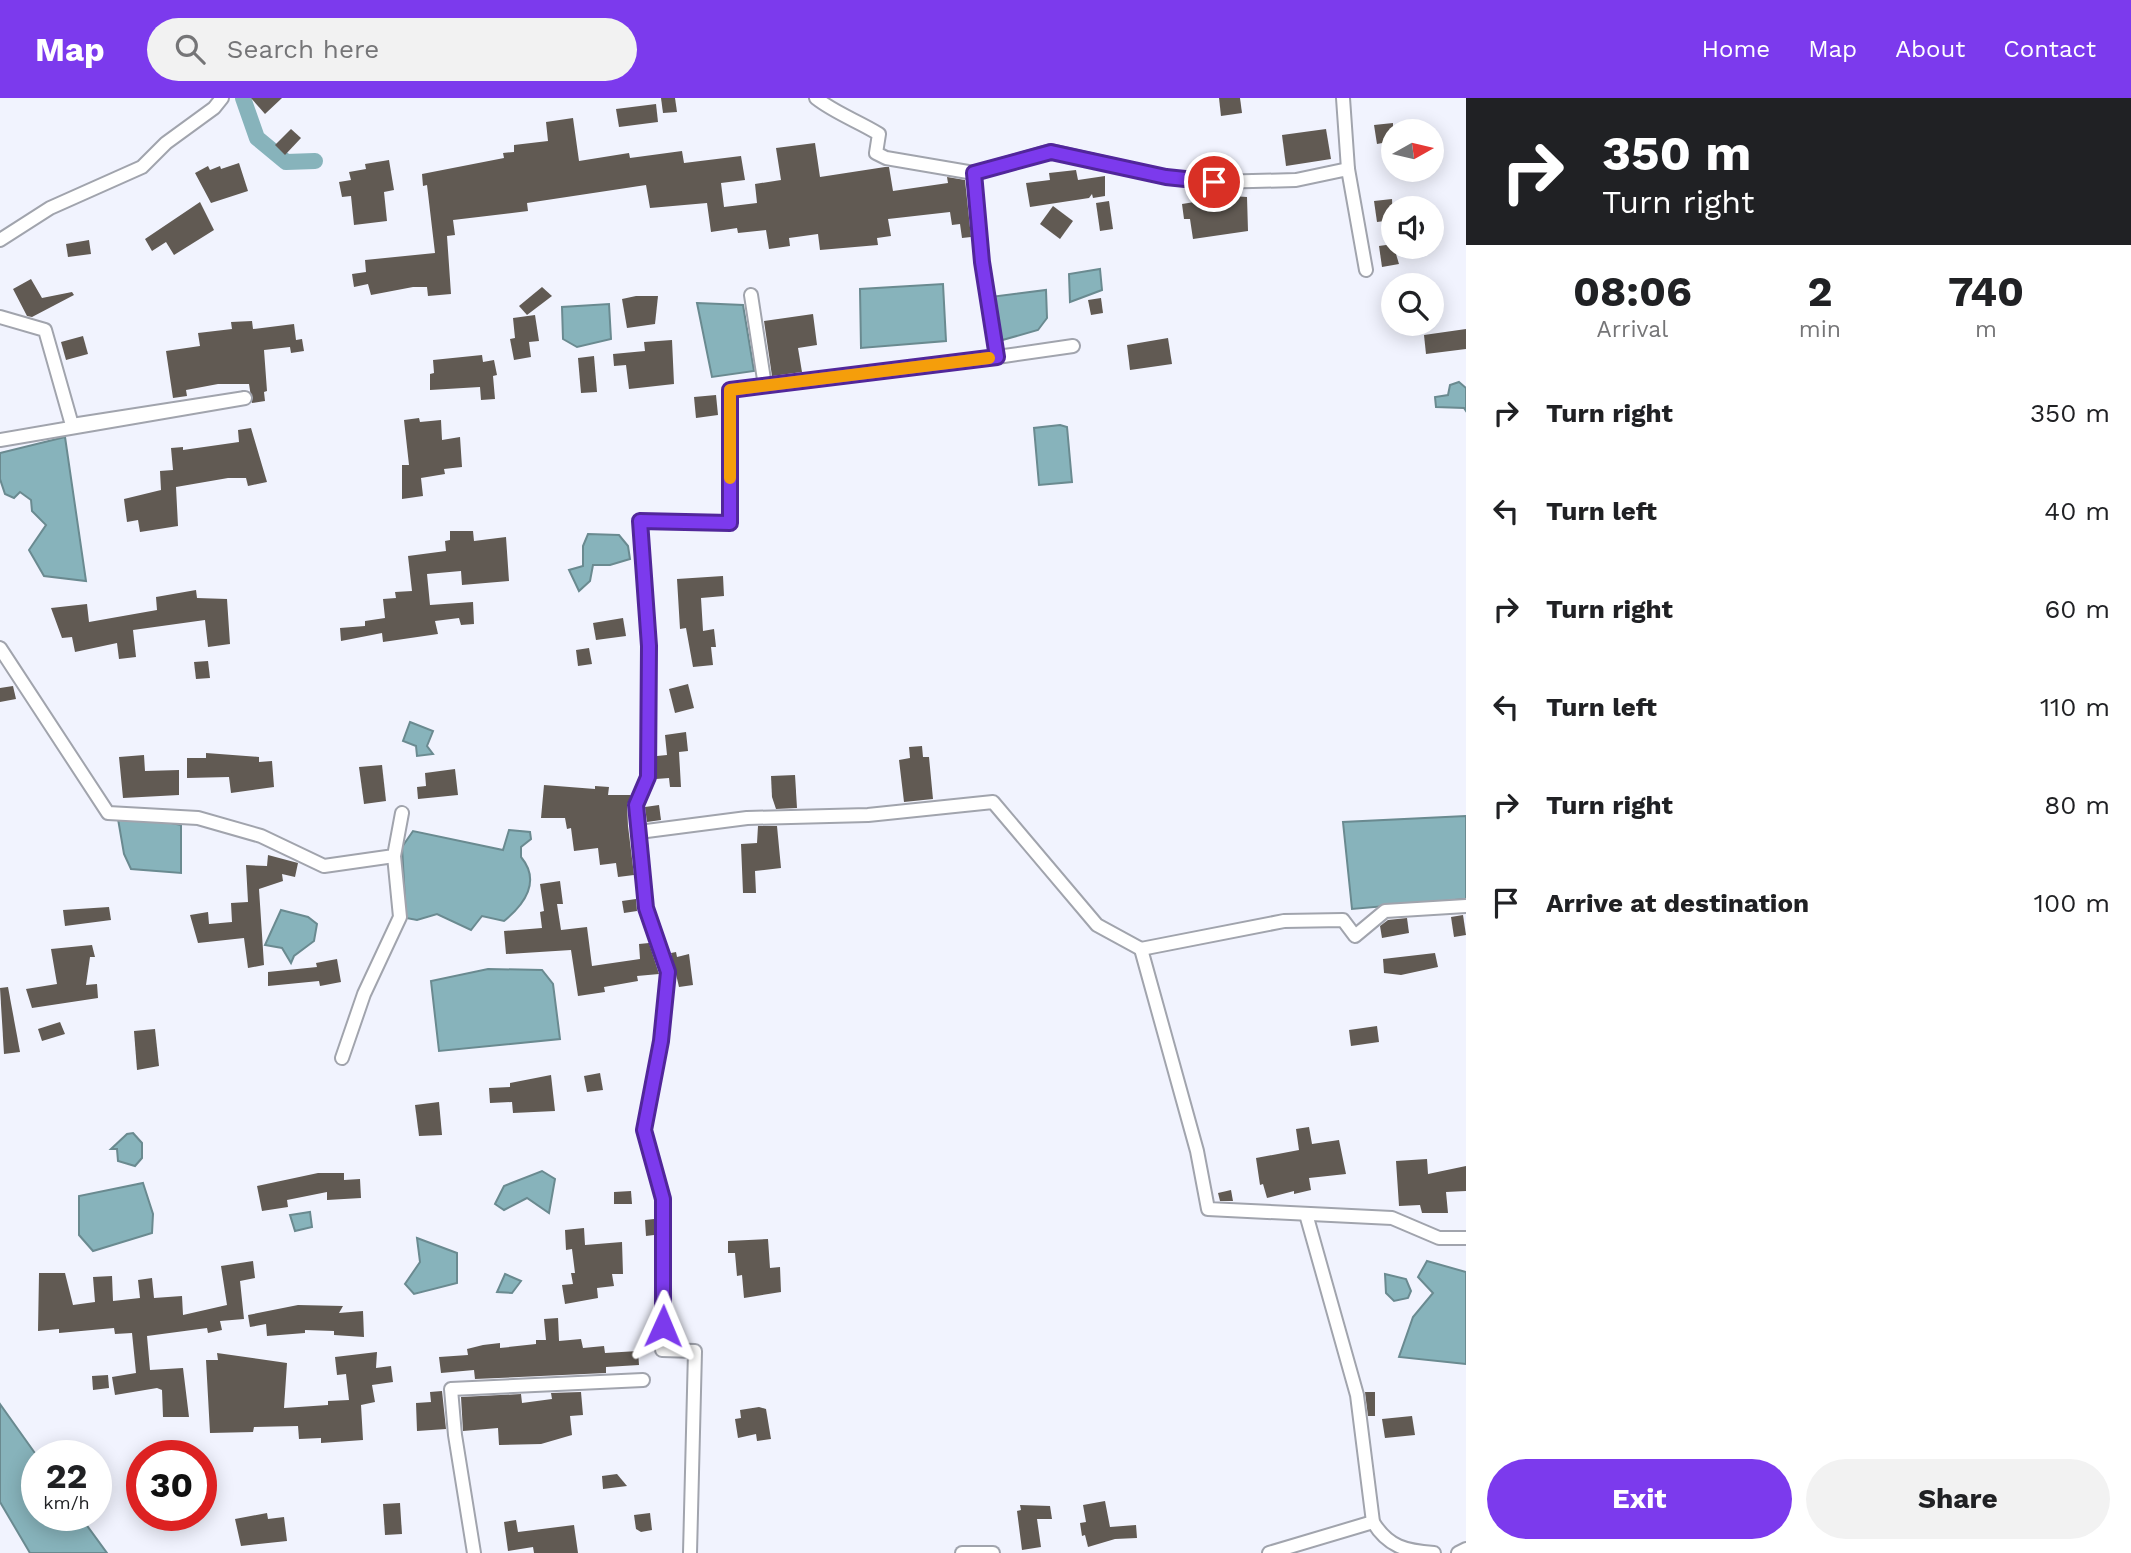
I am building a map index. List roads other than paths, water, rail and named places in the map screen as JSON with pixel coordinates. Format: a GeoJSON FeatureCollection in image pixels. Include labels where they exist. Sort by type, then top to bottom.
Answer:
{"type":"FeatureCollection","features":[{"type":"Feature","properties":{"kind":"street"},"geometry":{"type":"LineString","coordinates":[[0,240],[50,208],[142,167],[166,142],[214,108],[222,98]]}},
{"type":"Feature","properties":{"kind":"street"},"geometry":{"type":"LineString","coordinates":[[816,98],[830,110],[857,120],[879,134],[876,153],[886,158],[974,173],[1051,152],[1166,177],[1214,182],[1296,180],[1348,169]]}},
{"type":"Feature","properties":{"kind":"street"},"geometry":{"type":"LineString","coordinates":[[1343,98],[1348,169],[1366,270]]}},
{"type":"Feature","properties":{"kind":"street"},"geometry":{"type":"LineString","coordinates":[[974,173],[982,262],[997,357]]}},
{"type":"Feature","properties":{"kind":"street"},"geometry":{"type":"LineString","coordinates":[[751,295],[765,386]]}},
{"type":"Feature","properties":{"kind":"street"},"geometry":{"type":"LineString","coordinates":[[0,317],[45,330],[72,425]]}},
{"type":"Feature","properties":{"kind":"street"},"geometry":{"type":"LineString","coordinates":[[690,1553],[695,1351],[662,1350],[663,1199],[644,1130],[661,1041],[668,972],[646,908],[636,805],[648,777],[649,646],[640,521],[730,523],[730,390],[1073,346]]}},
{"type":"Feature","properties":{"kind":"street"},"geometry":{"type":"LineString","coordinates":[[0,440],[72,425],[245,398],[219,402],[205,404],[179,408],[166,410],[139,414],[126,416],[72,425]]}},
{"type":"Feature","properties":{"kind":"street"},"geometry":{"type":"LineString","coordinates":[[0,648],[108,813],[198,818],[261,836],[324,866],[394,856]]}},
{"type":"Feature","properties":{"kind":"street"},"geometry":{"type":"LineString","coordinates":[[639,832],[747,818],[868,815],[993,802],[1097,925],[1141,949],[1283,921],[1343,920],[1355,936],[1385,911],[1466,906]]}},
{"type":"Feature","properties":{"kind":"street"},"geometry":{"type":"LineString","coordinates":[[342,1058],[364,994],[400,917],[394,856],[402,813]]}},
{"type":"Feature","properties":{"kind":"street"},"geometry":{"type":"LineString","coordinates":[[1141,949],[1197,1151],[1208,1209],[1392,1218],[1438,1238],[1466,1238]]}},
{"type":"Feature","properties":{"kind":"street"},"geometry":{"type":"LineString","coordinates":[[1306,1214],[1357,1395],[1373,1522],[1384,1539],[1412,1551],[1434,1553]]}},
{"type":"Feature","properties":{"kind":"street"},"geometry":{"type":"LineString","coordinates":[[474,1553],[455,1435],[452,1389],[643,1380]]}},
{"type":"Feature","properties":{"kind":"street"},"geometry":{"type":"LineString","coordinates":[[1269,1553],[1373,1522]]}},
{"type":"Feature","properties":{"kind":"street"},"geometry":{"type":"LineString","coordinates":[[1458,1553],[1466,1549]]}},
{"type":"Feature","properties":{"kind":"street"},"geometry":{"type":"LineString","coordinates":[[962,1553],[993,1553]]}},
{"type":"Feature","properties":{"kind":"water"},"geometry":{"type":"Polygon","coordinates":[[[1100,269],[1102,290],[1070,302],[1069,274],[1100,269]]]}},
{"type":"Feature","properties":{"kind":"water"},"geometry":{"type":"Polygon","coordinates":[[[943,284],[946,341],[861,348],[860,289],[943,284]]]}},
{"type":"Feature","properties":{"kind":"water"},"geometry":{"type":"Polygon","coordinates":[[[1046,290],[1047,318],[1038,330],[999,341],[990,297],[1046,290]]]}},
{"type":"Feature","properties":{"kind":"water"},"geometry":{"type":"Polygon","coordinates":[[[697,303],[743,305],[754,371],[712,377],[697,303]]]}},
{"type":"Feature","properties":{"kind":"water"},"geometry":{"type":"Polygon","coordinates":[[[609,304],[611,339],[577,347],[563,339],[562,307],[609,304]]]}},
{"type":"Feature","properties":{"kind":"water"},"geometry":{"type":"Polygon","coordinates":[[[1459,382],[1466,388],[1466,411],[1464,408],[1436,407],[1435,397],[1448,395],[1450,385],[1459,382]]]}},
{"type":"Feature","properties":{"kind":"water"},"geometry":{"type":"Polygon","coordinates":[[[1060,425],[1067,427],[1072,482],[1039,485],[1034,428],[1060,425]]]}},
{"type":"Feature","properties":{"kind":"water"},"geometry":{"type":"Polygon","coordinates":[[[65,437],[86,581],[44,576],[29,550],[46,525],[32,511],[31,500],[20,492],[14,498],[5,494],[0,479],[0,453],[65,437]]]}},
{"type":"Feature","properties":{"kind":"water"},"geometry":{"type":"Polygon","coordinates":[[[588,534],[619,535],[628,546],[630,559],[610,565],[593,565],[590,581],[579,591],[569,570],[583,566],[583,546],[588,534]]]}},
{"type":"Feature","properties":{"kind":"water"},"geometry":{"type":"Polygon","coordinates":[[[410,722],[433,731],[427,746],[433,754],[417,756],[416,746],[403,741],[410,722]]]}},
{"type":"Feature","properties":{"kind":"water"},"geometry":{"type":"Polygon","coordinates":[[[1466,816],[1466,899],[1352,909],[1343,822],[1466,816]]]}},
{"type":"Feature","properties":{"kind":"water"},"geometry":{"type":"Polygon","coordinates":[[[118,819],[157,820],[181,825],[181,873],[131,869],[124,854],[118,819]]]}},
{"type":"Feature","properties":{"kind":"water"},"geometry":{"type":"Polygon","coordinates":[[[509,830],[530,832],[531,839],[521,847],[521,857],[527,866],[530,883],[524,900],[504,921],[482,916],[471,930],[437,914],[417,920],[406,918],[402,847],[413,831],[503,850],[509,830]]]}},
{"type":"Feature","properties":{"kind":"water"},"geometry":{"type":"Polygon","coordinates":[[[281,910],[308,917],[317,924],[314,941],[294,956],[291,963],[282,948],[265,945],[281,910]]]}},
{"type":"Feature","properties":{"kind":"water"},"geometry":{"type":"Polygon","coordinates":[[[488,969],[542,970],[553,984],[560,1039],[439,1051],[431,981],[488,969]]]}},
{"type":"Feature","properties":{"kind":"water"},"geometry":{"type":"Polygon","coordinates":[[[133,1133],[142,1143],[142,1158],[135,1166],[118,1161],[117,1149],[111,1149],[127,1134],[133,1133]]]}},
{"type":"Feature","properties":{"kind":"water"},"geometry":{"type":"Polygon","coordinates":[[[542,1171],[555,1179],[549,1213],[527,1198],[504,1210],[495,1204],[504,1186],[542,1171]]]}},
{"type":"Feature","properties":{"kind":"water"},"geometry":{"type":"Polygon","coordinates":[[[143,1183],[153,1214],[152,1233],[93,1251],[79,1235],[79,1196],[143,1183]]]}},
{"type":"Feature","properties":{"kind":"water"},"geometry":{"type":"Polygon","coordinates":[[[310,1212],[312,1227],[295,1231],[290,1215],[310,1212]]]}},
{"type":"Feature","properties":{"kind":"water"},"geometry":{"type":"Polygon","coordinates":[[[417,1238],[457,1253],[457,1283],[414,1294],[405,1284],[420,1262],[417,1238]]]}},
{"type":"Feature","properties":{"kind":"water"},"geometry":{"type":"Polygon","coordinates":[[[1427,1261],[1466,1272],[1466,1364],[1399,1357],[1413,1317],[1433,1293],[1418,1277],[1427,1261]]]}},
{"type":"Feature","properties":{"kind":"water"},"geometry":{"type":"Polygon","coordinates":[[[505,1274],[521,1281],[512,1293],[497,1292],[505,1274]]]}},
{"type":"Feature","properties":{"kind":"water"},"geometry":{"type":"Polygon","coordinates":[[[1385,1274],[1406,1279],[1411,1291],[1408,1298],[1394,1301],[1386,1293],[1385,1274]]]}},
{"type":"Feature","properties":{"kind":"water"},"geometry":{"type":"Polygon","coordinates":[[[0,1404],[26,1440],[21,1440],[21,1531],[91,1531],[107,1553],[30,1553],[0,1502],[0,1404]]]}},
{"type":"Feature","properties":{"kind":"waterway"},"geometry":{"type":"LineString","coordinates":[[243,98],[257,138],[286,162],[315,161]]}}]}
